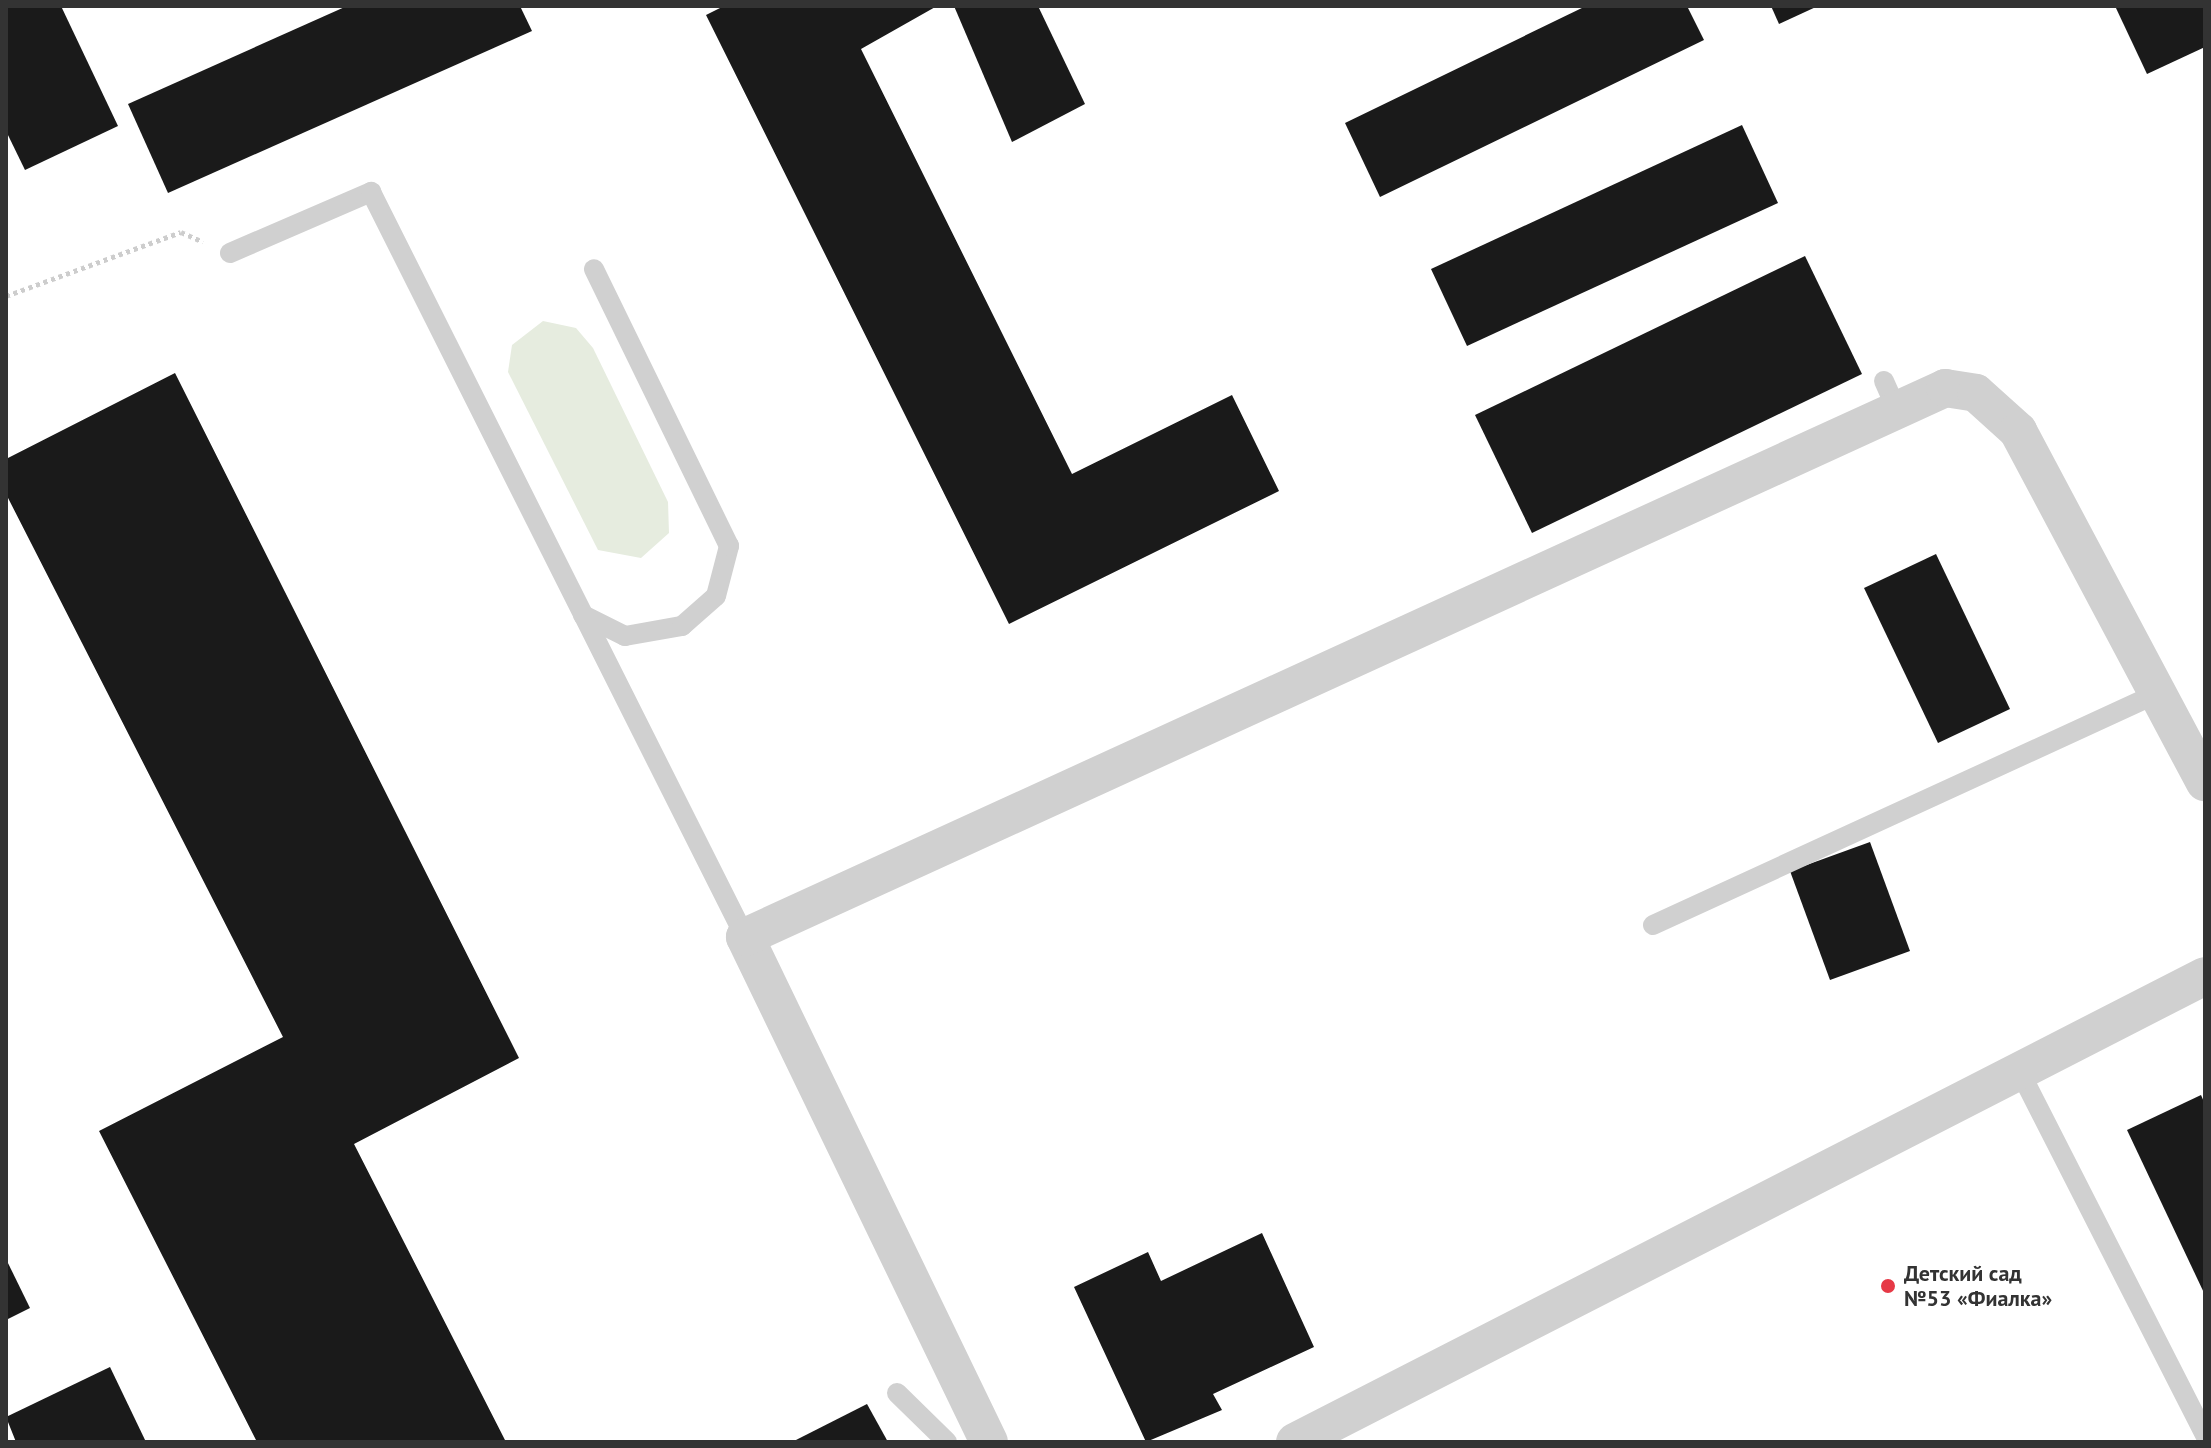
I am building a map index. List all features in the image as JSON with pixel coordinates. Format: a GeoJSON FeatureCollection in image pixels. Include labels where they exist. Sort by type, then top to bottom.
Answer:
{"type":"FeatureCollection","features":[{"type":"Feature","properties":{"kind":"street"},"geometry":{"type":"LineString","coordinates":[[989,1442],[745,937],[1891,395],[1945,388],[1976,393],[2018,431],[2205,782]]}},
{"type":"Feature","properties":{"kind":"street"},"geometry":{"type":"LineString","coordinates":[[1295,1442],[2205,976]]}},
{"type":"Feature","properties":{"kind":"lane"},"geometry":{"type":"LineString","coordinates":[[230,253],[371,192],[745,937]]}},
{"type":"Feature","properties":{"kind":"lane"},"geometry":{"type":"LineString","coordinates":[[583,615],[625,636],[682,626],[716,596],[729,546],[594,269]]}},
{"type":"Feature","properties":{"kind":"lane"},"geometry":{"type":"LineString","coordinates":[[1653,925],[2158,693]]}},
{"type":"Feature","properties":{"kind":"lane"},"geometry":{"type":"LineString","coordinates":[[2019,1070],[2205,1435]]}},
{"type":"Feature","properties":{"kind":"lane"},"geometry":{"type":"LineString","coordinates":[[897,1393],[947,1442]]}},
{"type":"Feature","properties":{"kind":"path"},"geometry":{"type":"LineString","coordinates":[[6,296],[181,232],[230,253]]}},
{"type":"Feature","properties":{"kind":"shaded area"},"geometry":{"type":"Polygon","coordinates":[[[543,321],[576,328],[593,348],[668,502],[669,533],[641,558],[598,550],[508,372],[512,345],[543,321]]]}},
{"type":"Feature","properties":{"kind":"building"},"geometry":{"type":"Polygon","coordinates":[[[6,6],[61,6],[118,126],[25,170],[6,131],[6,6]]]}},
{"type":"Feature","properties":{"kind":"building"},"geometry":{"type":"Polygon","coordinates":[[[347,6],[520,6],[532,31],[168,193],[128,104],[347,6]]]}},
{"type":"Feature","properties":{"kind":"building"},"geometry":{"type":"Polygon","coordinates":[[[724,6],[937,6],[861,49],[1072,474],[1232,395],[1279,491],[1009,624],[706,15],[724,6]]]}},
{"type":"Feature","properties":{"kind":"building"},"geometry":{"type":"Polygon","coordinates":[[[954,6],[1038,6],[1085,104],[1012,142],[954,6]]]}},
{"type":"Feature","properties":{"kind":"building"},"geometry":{"type":"Polygon","coordinates":[[[1586,6],[1687,6],[1704,40],[1380,197],[1345,123],[1586,6]]]}},
{"type":"Feature","properties":{"kind":"building"},"geometry":{"type":"Polygon","coordinates":[[[1771,6],[1818,6],[1779,24],[1771,6]]]}},
{"type":"Feature","properties":{"kind":"building"},"geometry":{"type":"Polygon","coordinates":[[[2115,6],[2205,6],[2205,47],[2147,74],[2115,6]]]}},
{"type":"Feature","properties":{"kind":"building"},"geometry":{"type":"Polygon","coordinates":[[[1742,125],[1778,203],[1467,346],[1431,269],[1742,125]]]}},
{"type":"Feature","properties":{"kind":"building"},"geometry":{"type":"Polygon","coordinates":[[[1805,256],[1862,374],[1532,533],[1475,415],[1805,256]]]}},
{"type":"Feature","properties":{"kind":"building"},"geometry":{"type":"Polygon","coordinates":[[[175,373],[519,1058],[354,1144],[506,1442],[257,1442],[99,1131],[283,1037],[6,494],[6,459],[175,373]]]}},
{"type":"Feature","properties":{"kind":"building"},"geometry":{"type":"Polygon","coordinates":[[[1936,554],[2010,709],[1938,743],[1864,588],[1936,554]]]}},
{"type":"Feature","properties":{"kind":"building"},"geometry":{"type":"Polygon","coordinates":[[[1870,842],[1910,951],[1830,980],[1790,871],[1870,842]]]}},
{"type":"Feature","properties":{"kind":"building"},"geometry":{"type":"Polygon","coordinates":[[[2201,1095],[2205,1104],[2205,1295],[2127,1130],[2201,1095]]]}},
{"type":"Feature","properties":{"kind":"building"},"geometry":{"type":"Polygon","coordinates":[[[1262,1233],[1314,1347],[1213,1394],[1222,1410],[1146,1442],[1074,1287],[1148,1252],[1161,1281],[1262,1233]]]}},
{"type":"Feature","properties":{"kind":"building"},"geometry":{"type":"Polygon","coordinates":[[[6,1259],[30,1308],[6,1320],[6,1259]]]}},
{"type":"Feature","properties":{"kind":"building"},"geometry":{"type":"Polygon","coordinates":[[[110,1367],[146,1442],[16,1442],[6,1417],[110,1367]]]}},
{"type":"Feature","properties":{"kind":"building"},"geometry":{"type":"Polygon","coordinates":[[[867,1404],[888,1442],[792,1442],[867,1404]]]}},
{"type":"Feature","properties":{"kind":"place","name":"Детский сад №53 «Фиалка»"},"geometry":{"type":"Point","coordinates":[1888,1286]}}]}
